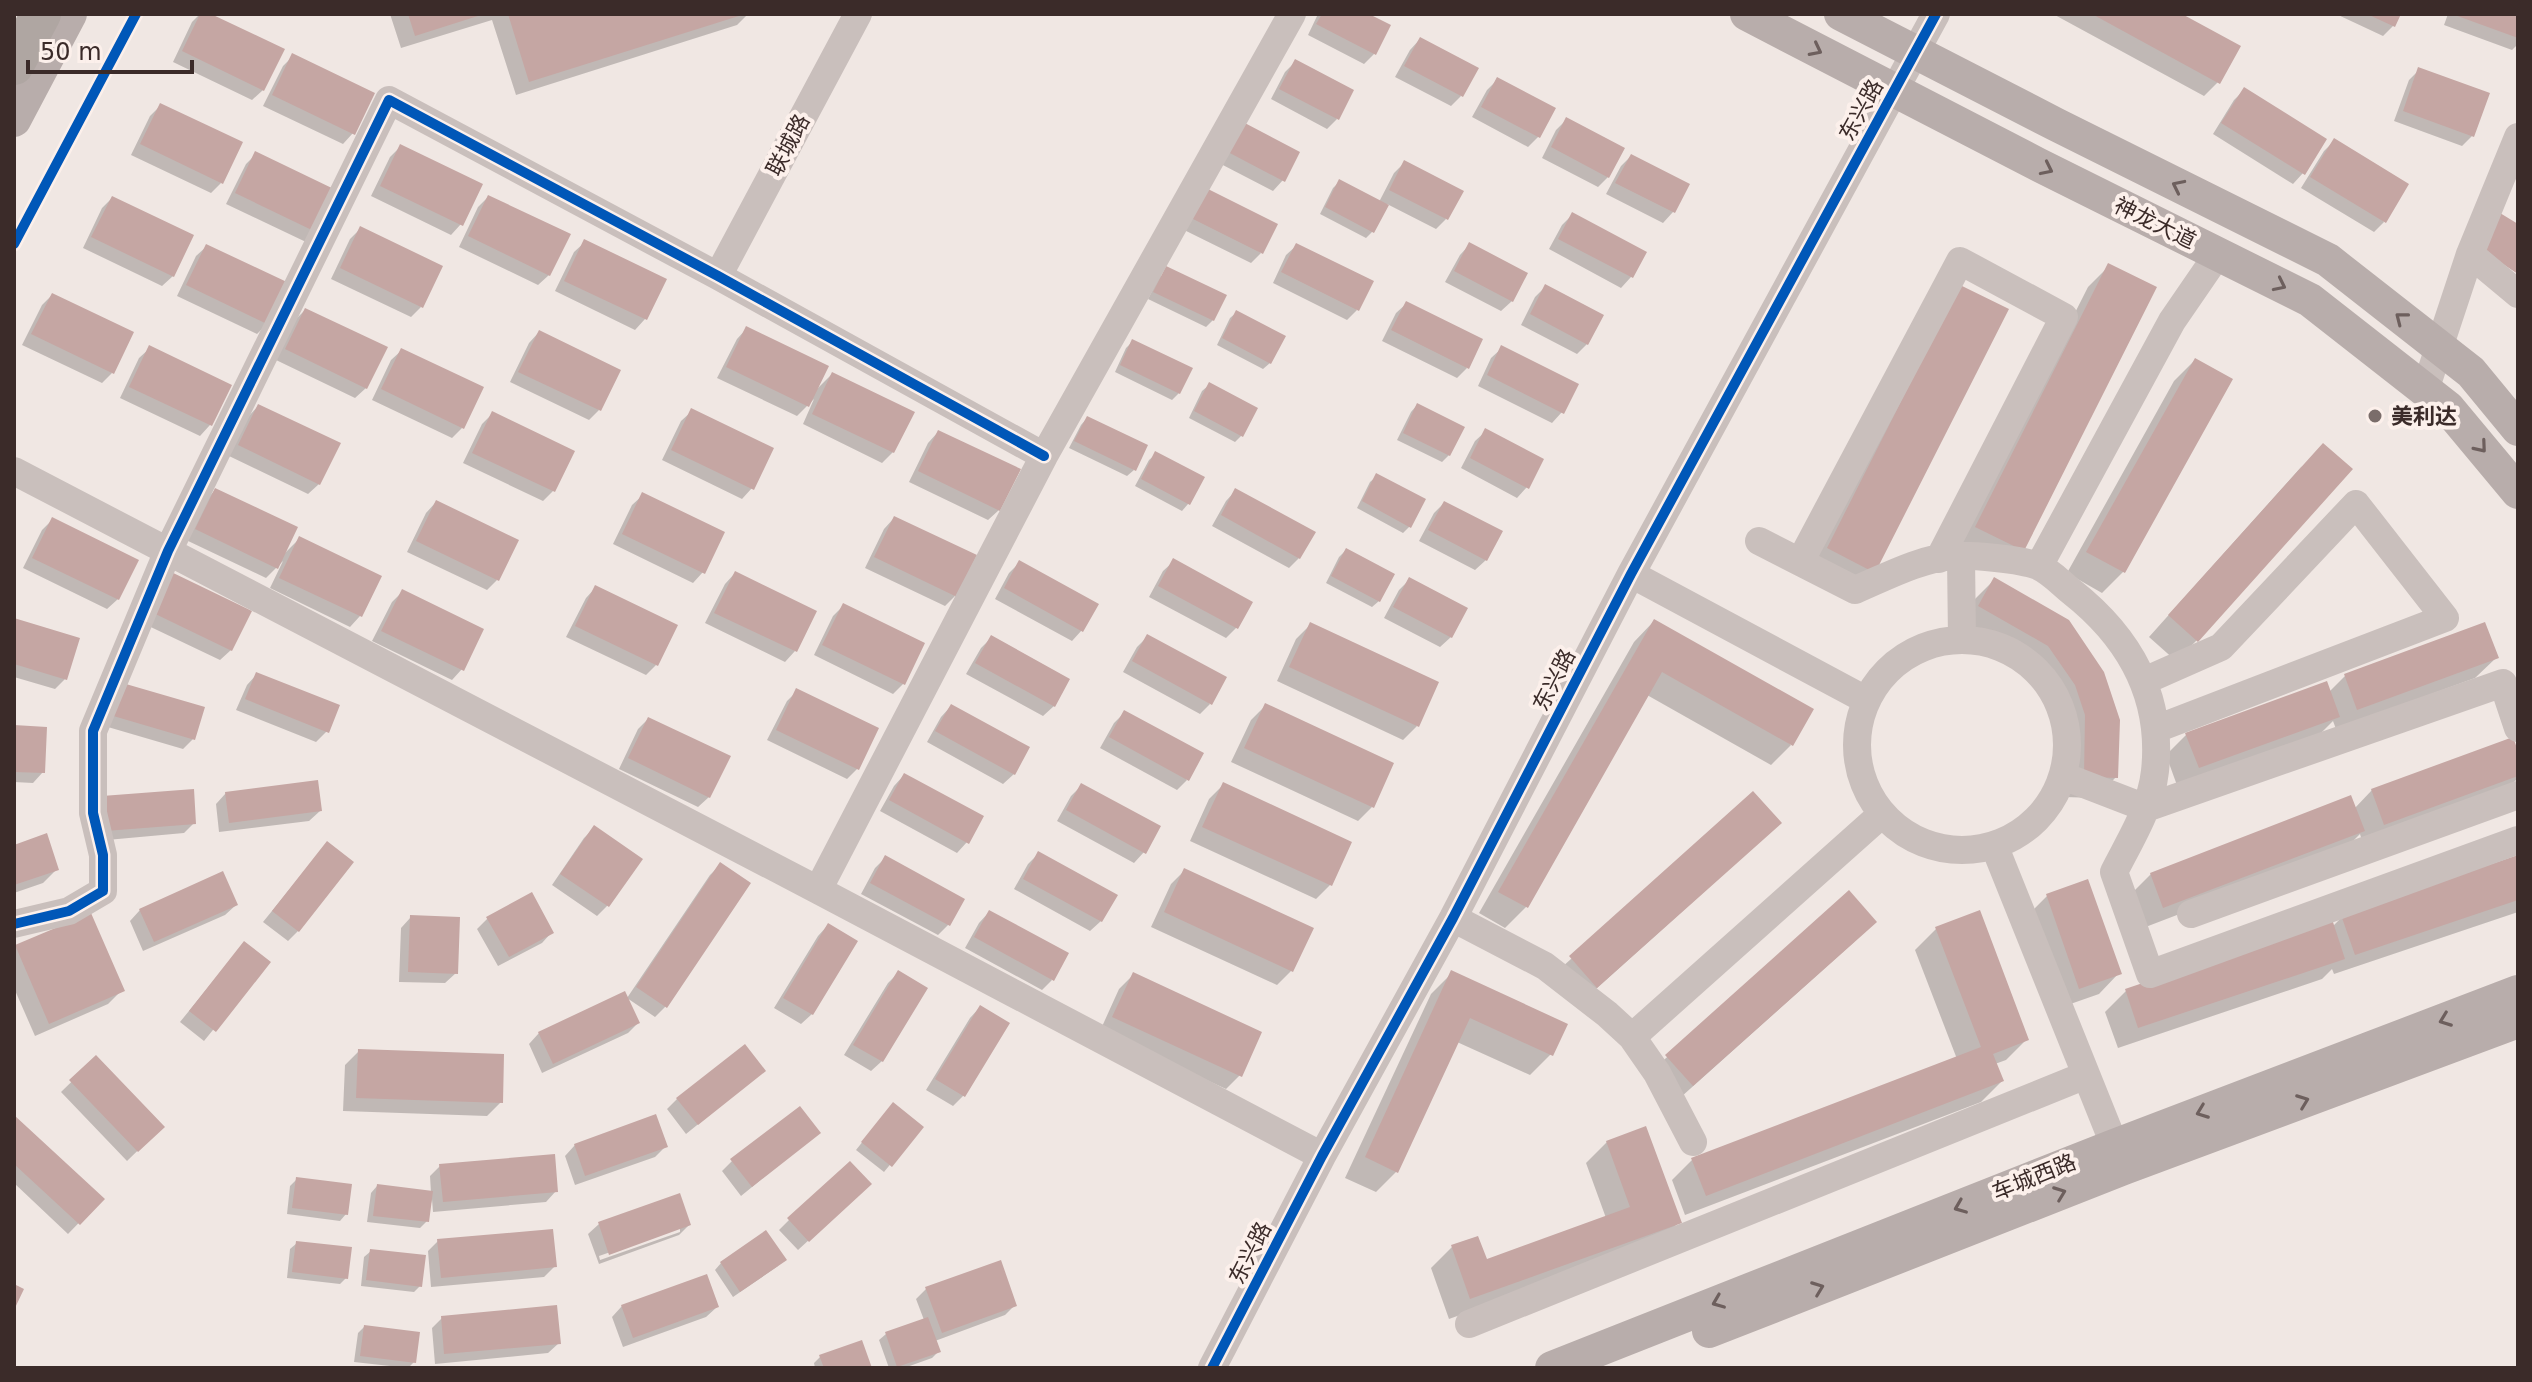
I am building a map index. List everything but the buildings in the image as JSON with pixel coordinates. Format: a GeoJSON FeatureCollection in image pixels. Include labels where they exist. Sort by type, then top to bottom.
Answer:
{"type":"FeatureCollection","features":[{"type":"Feature","properties":{"kind":"highway"},"geometry":{"type":"LineString","coordinates":[[14,65],[41,14]]}},
{"type":"Feature","properties":{"kind":"main road"},"geometry":{"type":"LineString","coordinates":[[14,120],[70,14]]}},
{"type":"Feature","properties":{"kind":"main road","name":"神龙大道"},"geometry":{"type":"LineString","coordinates":[[1747,14],[2310,300],[2448,408],[2518,492]]}},
{"type":"Feature","properties":{"kind":"main road","name":"神龙大道"},"geometry":{"type":"LineString","coordinates":[[1841,14],[2328,260],[2471,372],[2518,429]]}},
{"type":"Feature","properties":{"kind":"main road","name":"车城西路"},"geometry":{"type":"LineString","coordinates":[[1615,1368],[2518,992]]}},
{"type":"Feature","properties":{"kind":"main road","name":"车城西路"},"geometry":{"type":"LineString","coordinates":[[1552,1368],[2119,1157],[2518,1021]]}},
{"type":"Feature","properties":{"kind":"street","name":"联城路"},"geometry":{"type":"LineString","coordinates":[[718,276],[858,14]]}},
{"type":"Feature","properties":{"kind":"street"},"geometry":{"type":"LineString","coordinates":[[818,890],[1044,456],[1292,14]]}},
{"type":"Feature","properties":{"kind":"street","name":"东兴路"},"geometry":{"type":"LineString","coordinates":[[1212,1368],[1322,1156],[1453,918],[1631,574],[1936,14]]}},
{"type":"Feature","properties":{"kind":"street"},"geometry":{"type":"LineString","coordinates":[[14,924],[69,911],[103,891],[103,855],[93,813],[93,731],[168,551],[389,100],[718,276],[1044,456]]}},
{"type":"Feature","properties":{"kind":"street"},"geometry":{"type":"LineString","coordinates":[[2425,390],[2470,254],[2518,137]]}},
{"type":"Feature","properties":{"kind":"street"},"geometry":{"type":"LineString","coordinates":[[2039,566],[2172,321],[2218,254]]}},
{"type":"Feature","properties":{"kind":"street"},"geometry":{"type":"LineString","coordinates":[[2470,254],[2518,294]]}},
{"type":"Feature","properties":{"kind":"street"},"geometry":{"type":"LineString","coordinates":[[1800,562],[1960,261],[2064,317],[1950,558],[1962,639]]}},
{"type":"Feature","properties":{"kind":"street"},"geometry":{"type":"LineString","coordinates":[[14,471],[1322,1156]]}},
{"type":"Feature","properties":{"kind":"street"},"geometry":{"type":"LineString","coordinates":[[2144,681],[2221,647],[2356,504],[2445,618],[2156,729]]}},
{"type":"Feature","properties":{"kind":"street"},"geometry":{"type":"LineString","coordinates":[[1759,541],[1855,590],[1912,566],[1950,558],[1997,559],[2039,566],[2096,611],[2128,651],[2144,681],[2156,729],[2155,774],[2146,808],[2114,872],[2150,974],[2518,840]]}},
{"type":"Feature","properties":{"kind":"street"},"geometry":{"type":"LineString","coordinates":[[1631,574],[1866,700]]}},
{"type":"Feature","properties":{"kind":"street"},"geometry":{"type":"LineString","coordinates":[[1962,639],[1990,643],[2016,654],[2038,671],[2055,694],[2065,720],[2068,748],[2063,776],[2048,806],[2024,830],[1994,845],[1970,850],[1946,849],[1922,842],[1900,831],[1882,814],[1869,794],[1858,759],[1858,723],[1866,700],[1879,680],[1896,663],[1927,646],[1962,639]]}},
{"type":"Feature","properties":{"kind":"street"},"geometry":{"type":"LineString","coordinates":[[2063,776],[2146,808],[2503,683],[2518,728]]}},
{"type":"Feature","properties":{"kind":"street"},"geometry":{"type":"LineString","coordinates":[[2191,914],[2518,795]]}},
{"type":"Feature","properties":{"kind":"street"},"geometry":{"type":"LineString","coordinates":[[1632,1037],[1882,814]]}},
{"type":"Feature","properties":{"kind":"street"},"geometry":{"type":"LineString","coordinates":[[1994,845],[2119,1157]]}},
{"type":"Feature","properties":{"kind":"street"},"geometry":{"type":"LineString","coordinates":[[1453,918],[1545,966],[1632,1037],[1657,1073],[1693,1142]]}},
{"type":"Feature","properties":{"kind":"street"},"geometry":{"type":"LineString","coordinates":[[1469,1324],[2086,1075]]}},
{"type":"Feature","properties":{"kind":"cycle path"},"geometry":{"type":"LineString","coordinates":[[14,244],[136,14]]}},
{"type":"Feature","properties":{"kind":"cycle path"},"geometry":{"type":"LineString","coordinates":[[1212,1368],[1322,1156],[1453,918],[1631,574],[1936,14]]}},
{"type":"Feature","properties":{"kind":"cycle path"},"geometry":{"type":"LineString","coordinates":[[14,924],[69,911],[103,891],[103,855],[93,813],[93,731],[168,551],[389,100],[718,276],[1044,456]]}},
{"type":"Feature","properties":{"kind":"place","name":"美利达"},"geometry":{"type":"Point","coordinates":[2375,416]}}]}
